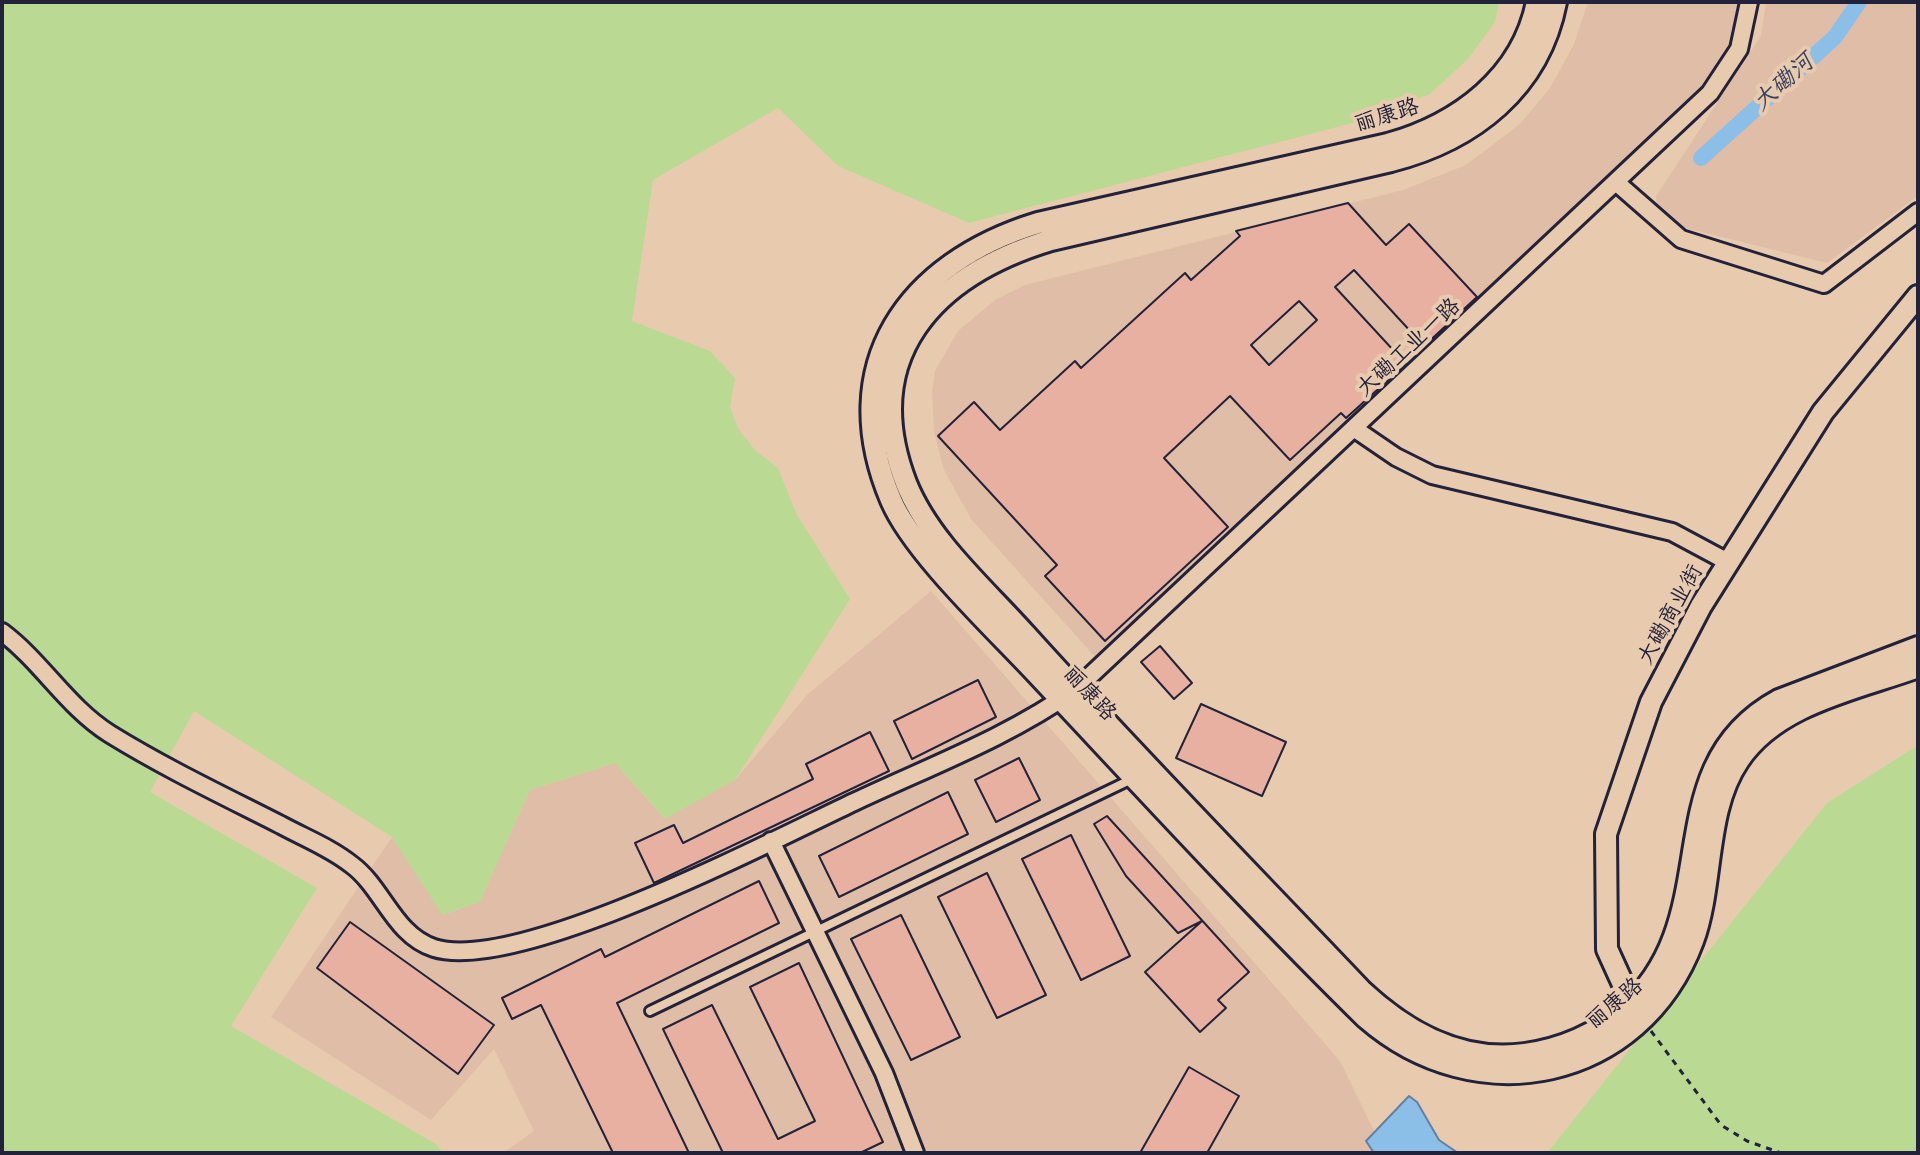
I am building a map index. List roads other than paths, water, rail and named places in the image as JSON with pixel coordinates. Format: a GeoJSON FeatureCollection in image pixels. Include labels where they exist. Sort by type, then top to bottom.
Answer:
{"type":"FeatureCollection","features":[{"type":"Feature","properties":{"kind":"street","name":"丽康路"},"geometry":{"type":"LineString","coordinates":[[1537,2],[1527,36],[1507,70],[1481,97],[1436,126],[1388,144],[1021,228],[990,240],[952,261],[921,288],[903,309],[885,342],[871,402],[873,440],[892,504],[940,569],[1361,990],[1418,1034],[1481,1055],[1532,1053],[1580,1038],[1637,1011],[1666,992],[1692,942],[1704,903],[1719,813],[1738,761],[1761,736],[1789,716],[1918,667]]}},
{"type":"Feature","properties":{"kind":"street","name":"丽康路"},"geometry":{"type":"LineString","coordinates":[[1556,2],[1547,38],[1523,81],[1485,120],[1453,140],[1391,161],[1033,245],[973,273],[937,299],[924,314],[900,361],[892,403],[896,446],[908,486],[929,523],[1135,778],[1358,1011],[1393,1040],[1421,1057],[1468,1070],[1533,1072],[1592,1054],[1637,1011],[1676,939],[1684,913],[1703,796],[1716,762],[1730,741],[1760,712],[1779,700],[1918,647]]}},
{"type":"Feature","properties":{"kind":"street","name":"大磡工业一路"},"geometry":{"type":"LineString","coordinates":[[2,632],[93,723],[127,745],[348,861],[369,881],[403,927],[433,948],[486,948],[537,938],[677,885],[1015,726],[1068,694],[1355,429],[1710,93],[1739,49],[1749,2]]}},
{"type":"Feature","properties":{"kind":"street"},"geometry":{"type":"LineString","coordinates":[[1617,183],[1681,239],[1824,284],[1918,212]]}},
{"type":"Feature","properties":{"kind":"street","name":"大磡商业街"},"geometry":{"type":"LineString","coordinates":[[1637,1011],[1607,949],[1606,834],[1651,702],[1701,606],[1823,412],[1918,296]]}},
{"type":"Feature","properties":{"kind":"street"},"geometry":{"type":"LineString","coordinates":[[1355,429],[1396,457],[1432,475],[1672,532],[1728,562]]}},
{"type":"Feature","properties":{"kind":"street"},"geometry":{"type":"LineString","coordinates":[[771,841],[884,1073],[915,1153]]}},
{"type":"Feature","properties":{"kind":"lane"},"geometry":{"type":"LineString","coordinates":[[650,1011],[1135,778]]}},
{"type":"Feature","properties":{"kind":"water"},"geometry":{"type":"Polygon","coordinates":[[[1409,1096],[1417,1102],[1439,1140],[1458,1153],[1374,1153],[1366,1141],[1409,1096]]]}},
{"type":"Feature","properties":{"kind":"waterway","name":"大磡河"},"geometry":{"type":"LineString","coordinates":[[1701,158],[1835,37],[1859,2]]}}]}
